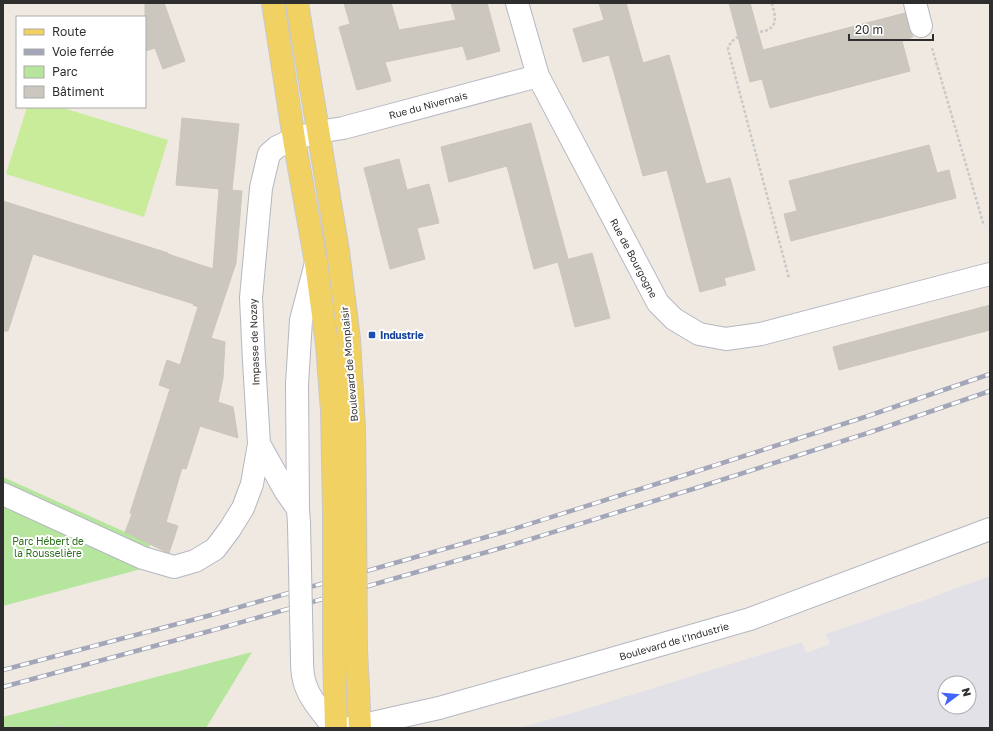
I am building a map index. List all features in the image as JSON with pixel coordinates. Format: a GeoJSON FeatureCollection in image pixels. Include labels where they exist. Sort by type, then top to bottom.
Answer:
{"type":"FeatureCollection","features":[{"type":"Feature","properties":{"kind":"main road","name":"Boulevard de Monplaisir"},"geometry":{"type":"LineString","coordinates":[[274,3],[294,139],[316,263],[332,411],[335,728]]}},
{"type":"Feature","properties":{"kind":"main road","name":"Boulevard de Monplaisir"},"geometry":{"type":"LineString","coordinates":[[297,3],[338,251],[349,339],[354,427],[357,727]]}},
{"type":"Feature","properties":{"kind":"street","name":"Rue de Bourgogne"},"geometry":{"type":"LineString","coordinates":[[517,3],[538,76],[658,303],[674,319],[699,334],[726,339],[761,334],[990,274]]}},
{"type":"Feature","properties":{"kind":"street"},"geometry":{"type":"LineString","coordinates":[[915,3],[922,26]]}},
{"type":"Feature","properties":{"kind":"street","name":"Rue du Nivernais"},"geometry":{"type":"LineString","coordinates":[[294,139],[318,132],[350,126],[538,76]]}},
{"type":"Feature","properties":{"kind":"street","name":"Impasse de Nozay"},"geometry":{"type":"LineString","coordinates":[[3,494],[142,558],[174,567],[195,561],[215,549],[243,508],[252,484],[259,444],[251,298],[261,188],[269,154],[277,147],[294,139]]}},
{"type":"Feature","properties":{"kind":"street","name":"Boulevard de Monplaisir"},"geometry":{"type":"LineString","coordinates":[[316,263],[302,320],[298,384],[298,517],[302,667],[304,681],[311,696],[335,728]]}},
{"type":"Feature","properties":{"kind":"street"},"geometry":{"type":"LineString","coordinates":[[259,444],[298,517]]}},
{"type":"Feature","properties":{"kind":"street","name":"Boulevard de l'Industrie"},"geometry":{"type":"LineString","coordinates":[[357,727],[439,708],[750,618],[990,529]]}},
{"type":"Feature","properties":{"kind":"path"},"geometry":{"type":"LineString","coordinates":[[772,3],[775,20],[771,28],[736,38],[731,42],[728,49],[790,278]]}},
{"type":"Feature","properties":{"kind":"path"},"geometry":{"type":"LineString","coordinates":[[922,26],[929,38],[984,226]]}},
{"type":"Feature","properties":{"kind":"path"},"geometry":{"type":"LineString","coordinates":[[52,728],[59,726],[63,728]]}},
{"type":"Feature","properties":{"kind":"shaded area"},"geometry":{"type":"Polygon","coordinates":[[[990,576],[990,728],[519,728],[576,712],[802,642],[806,653],[830,644],[826,634],[990,576]]]}},
{"type":"Feature","properties":{"kind":"green space"},"geometry":{"type":"Polygon","coordinates":[[[27,108],[63,108],[168,140],[144,217],[6,174],[27,108]]]}},
{"type":"Feature","properties":{"kind":"green space","name":"Parc Hébert de la Rousselière"},"geometry":{"type":"Polygon","coordinates":[[[3,477],[150,544],[145,568],[3,606],[3,477]]]}},
{"type":"Feature","properties":{"kind":"green space"},"geometry":{"type":"Polygon","coordinates":[[[252,652],[206,728],[3,728],[3,717],[252,652]]]}},
{"type":"Feature","properties":{"kind":"building"},"geometry":{"type":"Polygon","coordinates":[[[145,3],[164,3],[185,61],[163,69],[155,48],[146,51],[145,3]]]}},
{"type":"Feature","properties":{"kind":"building"},"geometry":{"type":"Polygon","coordinates":[[[344,3],[391,3],[399,30],[456,20],[451,3],[487,3],[500,51],[467,60],[463,46],[385,62],[391,81],[357,90],[339,27],[350,24],[344,3]]]}},
{"type":"Feature","properties":{"kind":"building"},"geometry":{"type":"Polygon","coordinates":[[[599,3],[626,3],[643,63],[669,55],[706,184],[730,178],[755,270],[724,278],[726,285],[700,292],[667,170],[643,176],[609,55],[583,62],[573,29],[604,20],[599,3]]]}},
{"type":"Feature","properties":{"kind":"building"},"geometry":{"type":"Polygon","coordinates":[[[729,3],[750,3],[763,50],[905,13],[909,29],[913,37],[902,41],[910,71],[770,108],[762,79],[750,82],[729,3]]]}},
{"type":"Feature","properties":{"kind":"building"},"geometry":{"type":"Polygon","coordinates":[[[182,118],[239,124],[232,190],[176,185],[182,118]]]}},
{"type":"Feature","properties":{"kind":"building"},"geometry":{"type":"Polygon","coordinates":[[[531,123],[568,259],[534,269],[507,166],[449,182],[441,147],[531,123]]]}},
{"type":"Feature","properties":{"kind":"building"},"geometry":{"type":"Polygon","coordinates":[[[929,145],[937,173],[949,170],[956,198],[791,241],[784,214],[797,211],[789,181],[929,145]]]}},
{"type":"Feature","properties":{"kind":"building"},"geometry":{"type":"Polygon","coordinates":[[[399,159],[407,190],[429,184],[439,223],[417,228],[425,259],[390,269],[364,168],[399,159]]]}},
{"type":"Feature","properties":{"kind":"building"},"geometry":{"type":"Polygon","coordinates":[[[219,189],[242,191],[236,263],[211,338],[225,342],[223,378],[218,402],[233,407],[238,438],[200,426],[186,469],[182,468],[166,522],[178,526],[169,553],[125,532],[132,514],[130,513],[170,389],[159,385],[167,360],[180,365],[198,307],[193,305],[194,304],[33,254],[8,331],[3,331],[3,201],[168,253],[213,269],[219,189]]]}},
{"type":"Feature","properties":{"kind":"building"},"geometry":{"type":"Polygon","coordinates":[[[592,253],[610,318],[575,327],[558,262],[592,253]]]}},
{"type":"Feature","properties":{"kind":"building"},"geometry":{"type":"Polygon","coordinates":[[[990,305],[990,330],[839,370],[833,347],[990,305]]]}},
{"type":"Feature","properties":{"kind":"railway"},"geometry":{"type":"LineString","coordinates":[[3,670],[215,614],[504,532],[865,417],[990,374]]}},
{"type":"Feature","properties":{"kind":"railway"},"geometry":{"type":"LineString","coordinates":[[3,687],[221,628],[508,546],[871,432],[990,391]]}},
{"type":"Feature","properties":{"kind":"place","name":"Industrie"},"geometry":{"type":"Point","coordinates":[372,335]}}]}
